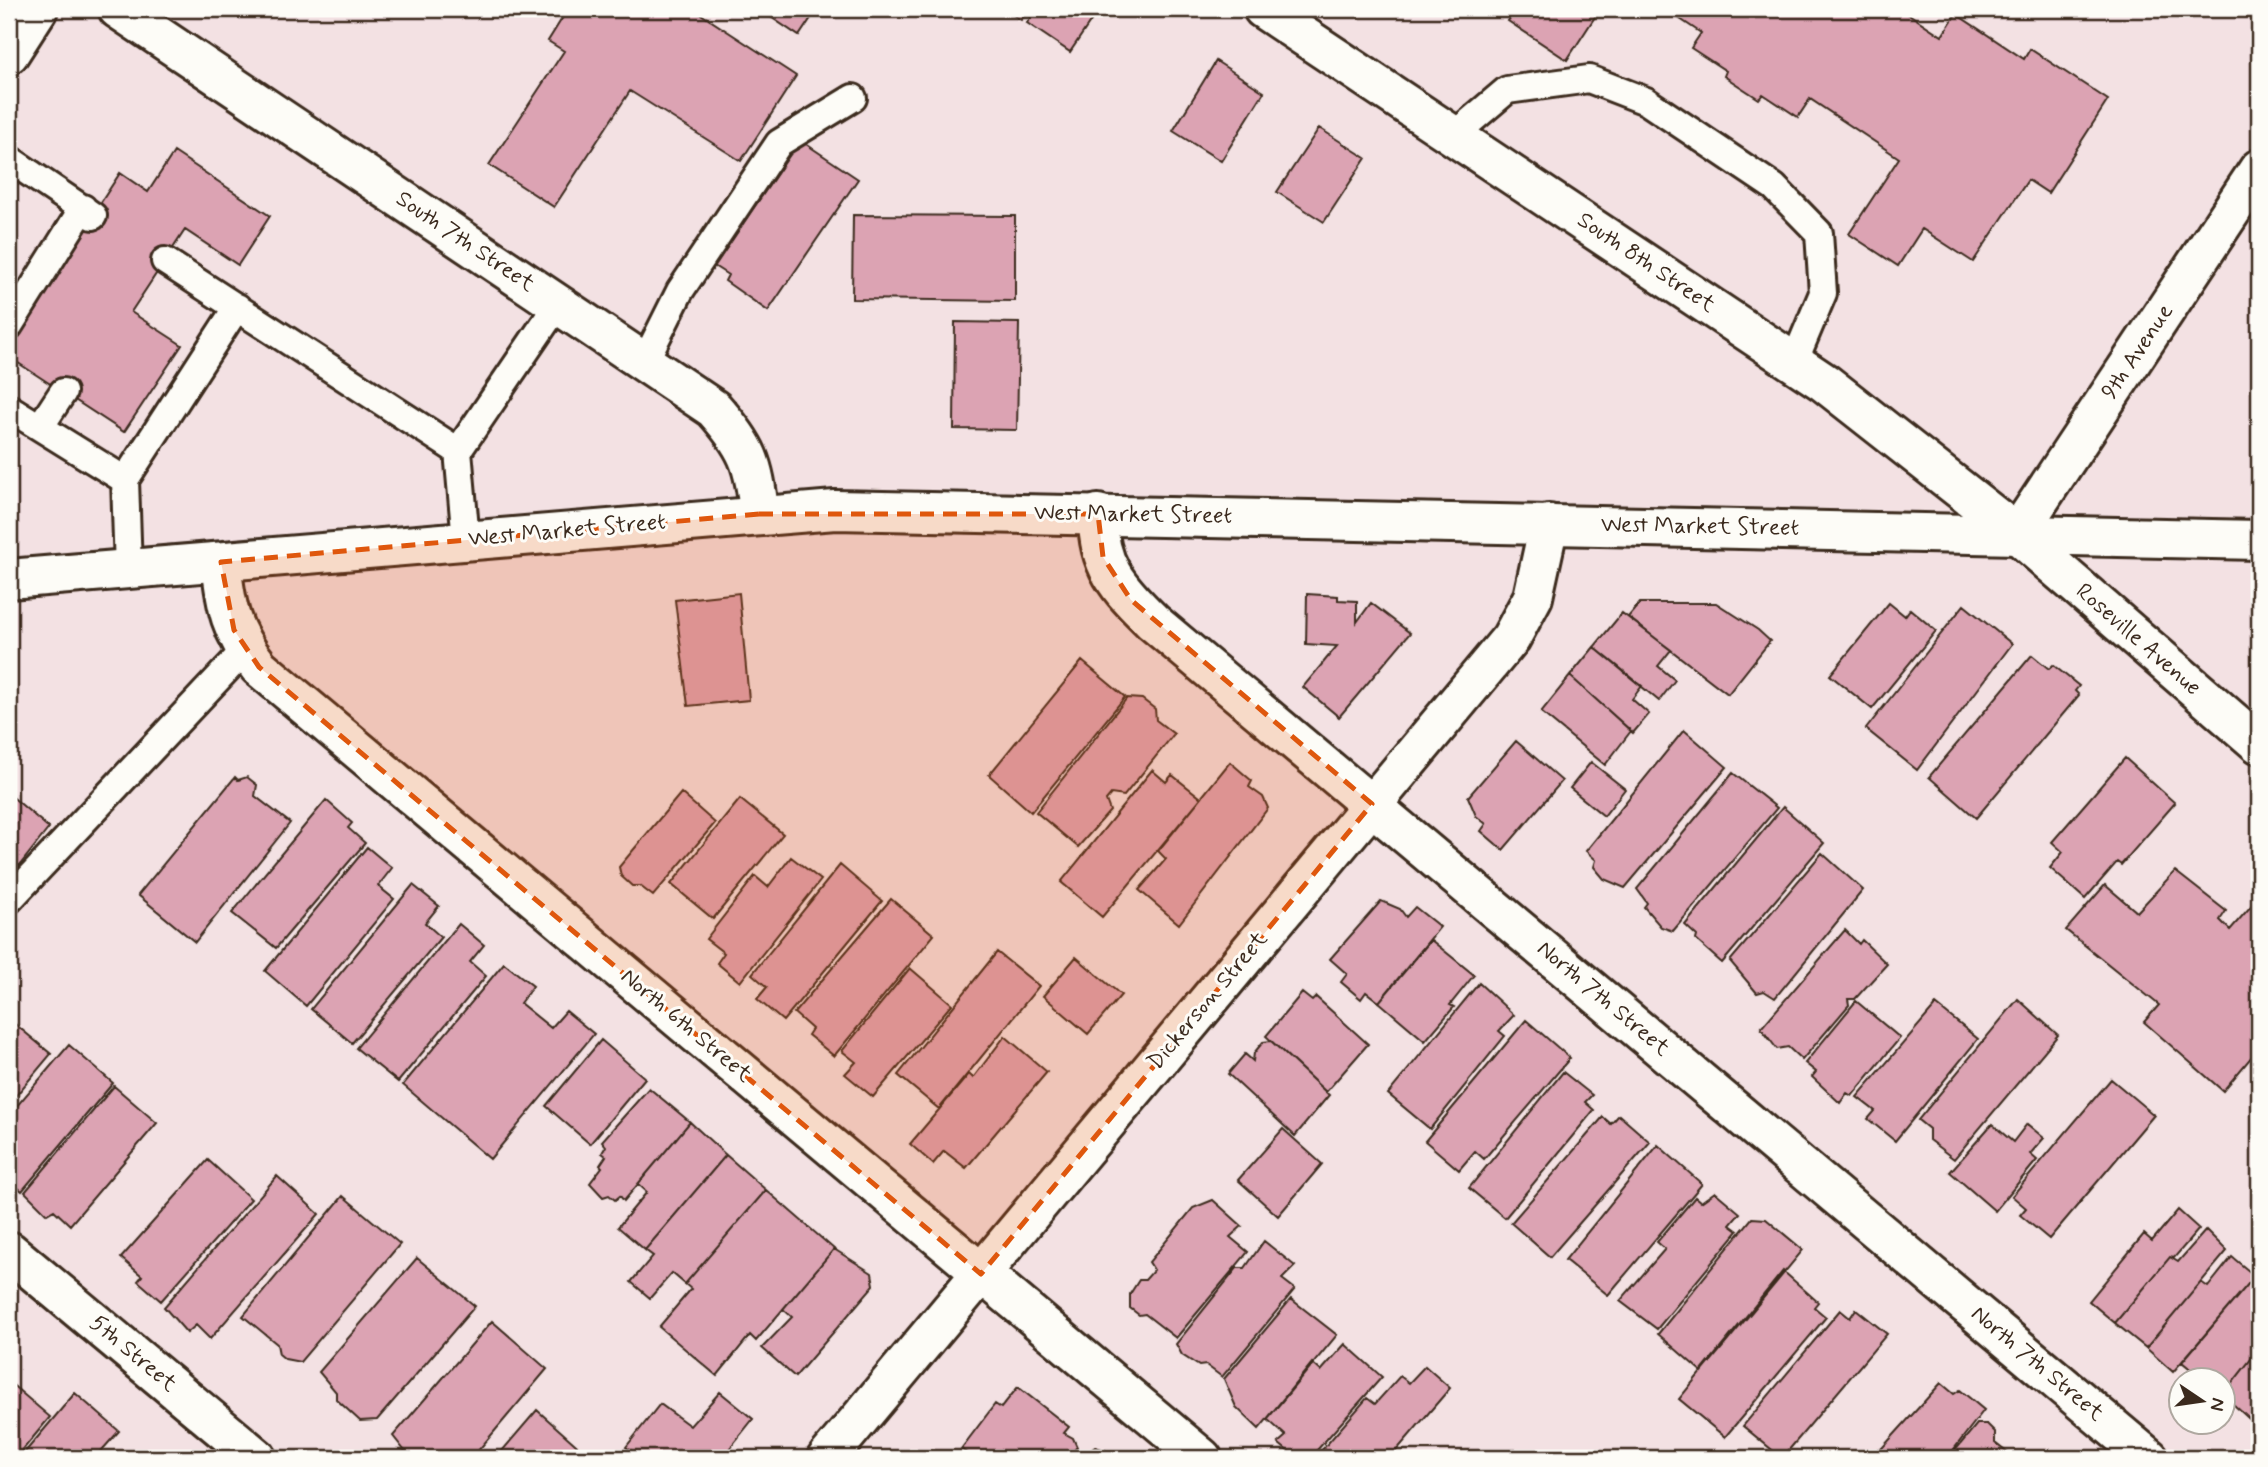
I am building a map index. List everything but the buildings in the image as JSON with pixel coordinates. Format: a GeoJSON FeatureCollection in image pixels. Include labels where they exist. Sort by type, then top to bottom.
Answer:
{"type":"FeatureCollection","features":[{"type":"Feature","properties":{"kind":"street"},"geometry":{"type":"LineString","coordinates":[[9,54],[38,9]]}},
{"type":"Feature","properties":{"kind":"street","name":"South 7th Street"},"geometry":{"type":"LineString","coordinates":[[118,9],[714,409],[746,448],[758,491],[760,514]]}},
{"type":"Feature","properties":{"kind":"street","name":"South 8th Street"},"geometry":{"type":"LineString","coordinates":[[1263,9],[1794,362],[2017,534]]}},
{"type":"Feature","properties":{"kind":"street","name":"9th Avenue"},"geometry":{"type":"LineString","coordinates":[[2017,534],[2259,169]]}},
{"type":"Feature","properties":{"kind":"street","name":"West Market Street"},"geometry":{"type":"LineString","coordinates":[[9,579],[760,514],[876,510],[2259,540]]}},
{"type":"Feature","properties":{"kind":"street","name":"North 7th Street"},"geometry":{"type":"LineString","coordinates":[[1098,514],[1102,557],[1114,580],[1131,600],[2149,1458]]}},
{"type":"Feature","properties":{"kind":"street","name":"Dickerson Street"},"geometry":{"type":"LineString","coordinates":[[827,1458],[1511,638],[1533,597],[1549,524]]}},
{"type":"Feature","properties":{"kind":"street","name":"Roseville Avenue"},"geometry":{"type":"LineString","coordinates":[[2017,534],[2259,744]]}},
{"type":"Feature","properties":{"kind":"street","name":"North 6th Street"},"geometry":{"type":"LineString","coordinates":[[221,562],[226,608],[245,650],[259,667],[1202,1458]]}},
{"type":"Feature","properties":{"kind":"street","name":"5th Street"},"geometry":{"type":"LineString","coordinates":[[9,1251],[257,1458]]}},
{"type":"Feature","properties":{"kind":"lane"},"geometry":{"type":"LineString","coordinates":[[1454,135],[1507,90],[1589,79],[1646,101],[1774,187],[1819,233],[1823,293],[1794,362]]}},
{"type":"Feature","properties":{"kind":"lane"},"geometry":{"type":"LineString","coordinates":[[645,361],[680,291],[779,143],[853,98]]}},
{"type":"Feature","properties":{"kind":"lane"},"geometry":{"type":"LineString","coordinates":[[9,159],[88,212],[9,326]]}},
{"type":"Feature","properties":{"kind":"lane"},"geometry":{"type":"LineString","coordinates":[[165,261],[458,451]]}},
{"type":"Feature","properties":{"kind":"lane"},"geometry":{"type":"LineString","coordinates":[[466,540],[458,451],[558,304]]}},
{"type":"Feature","properties":{"kind":"lane"},"geometry":{"type":"LineString","coordinates":[[128,569],[125,480],[237,307]]}},
{"type":"Feature","properties":{"kind":"lane"},"geometry":{"type":"LineString","coordinates":[[40,428],[63,392]]}},
{"type":"Feature","properties":{"kind":"lane"},"geometry":{"type":"LineString","coordinates":[[9,408],[125,480]]}},
{"type":"Feature","properties":{"kind":"lane"},"geometry":{"type":"LineString","coordinates":[[9,900],[245,650]]}},
{"type":"Feature","properties":{"kind":"highlighted area"},"geometry":{"type":"Polygon","coordinates":[[[759,514],[1098,514],[1103,557],[1131,600],[1372,804],[981,1274],[259,667],[234,630],[221,562],[759,514]]]}}]}
